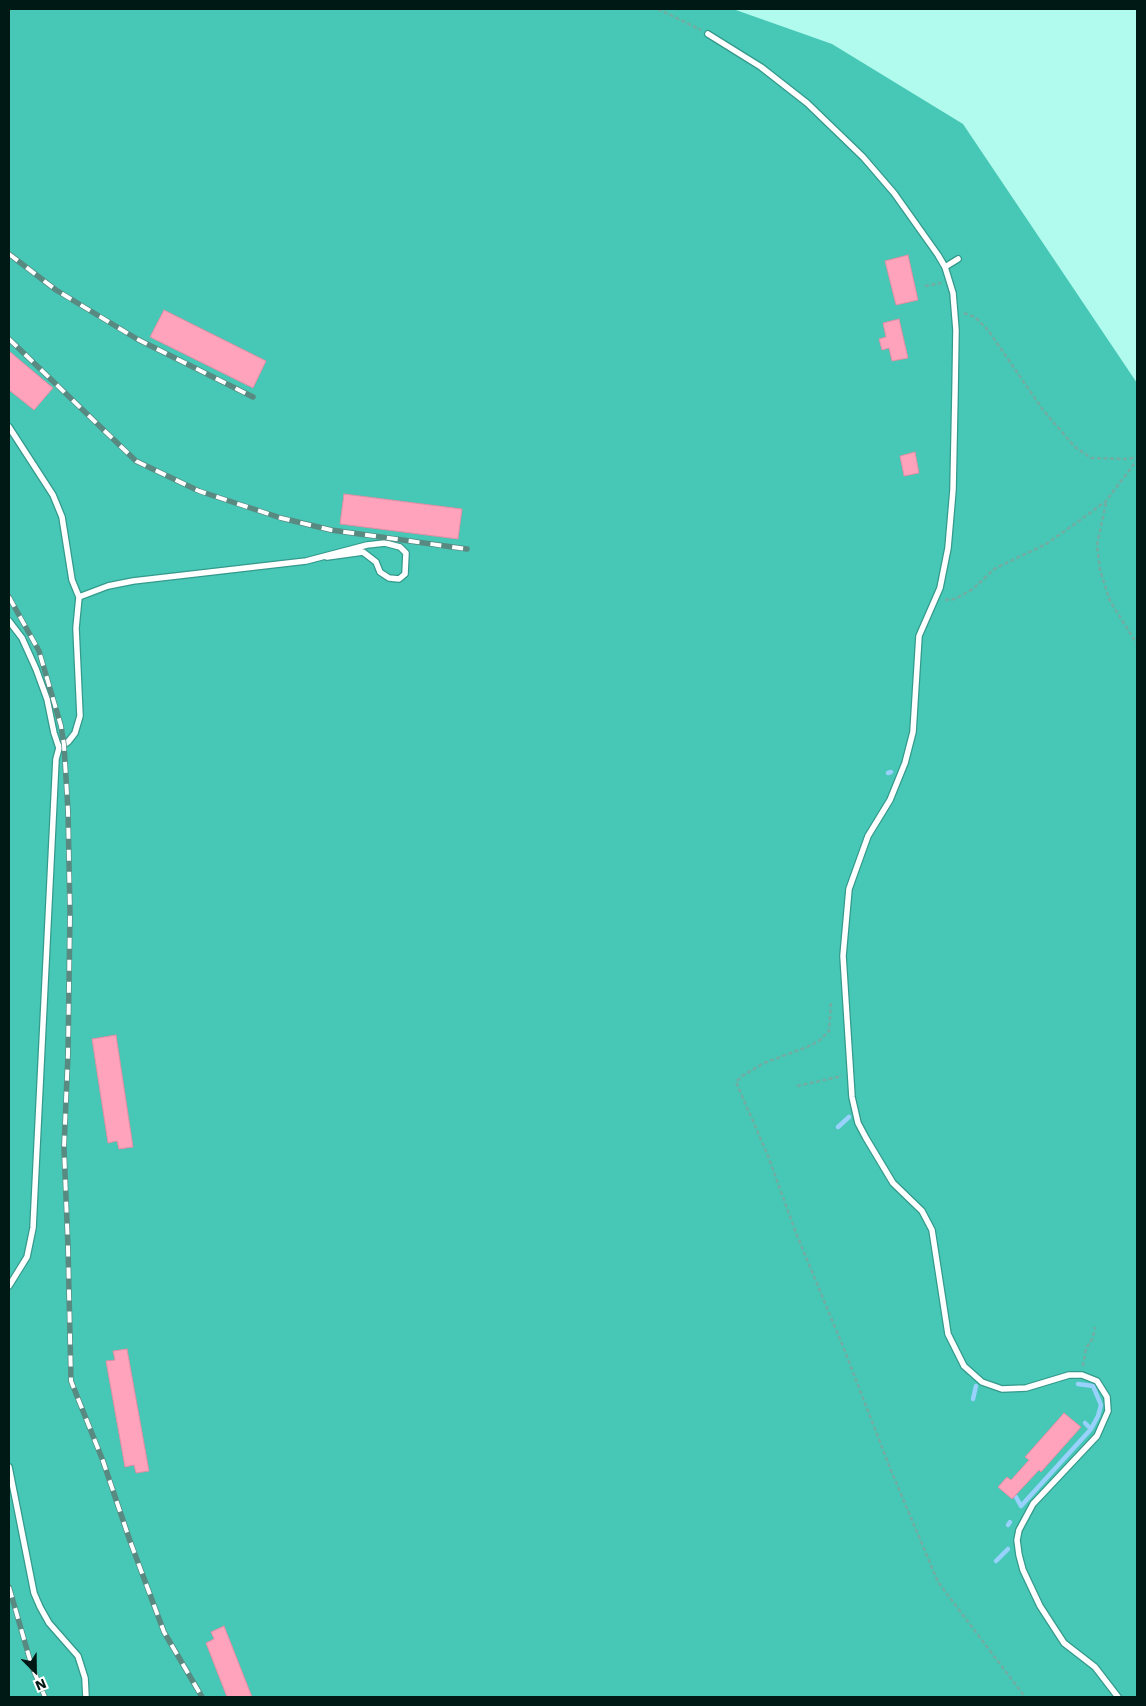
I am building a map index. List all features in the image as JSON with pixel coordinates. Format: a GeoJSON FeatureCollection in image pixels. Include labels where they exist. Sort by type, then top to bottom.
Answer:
{"type":"FeatureCollection","features":[{"type":"Feature","properties":{"kind":"lane"},"geometry":{"type":"LineString","coordinates":[[708,34],[761,67],[807,103],[838,132],[894,193],[945,267],[953,293],[956,320],[953,490],[947,556],[940,588],[919,636],[913,732],[905,763],[890,800],[868,836],[849,889],[843,956],[852,1097],[858,1123],[893,1183],[922,1211],[932,1230],[948,1334],[964,1366],[982,1382],[1002,1388],[1026,1388],[1069,1375],[1082,1375],[1097,1382],[1103,1389],[1108,1411],[1097,1436],[1033,1504],[1019,1530],[1018,1548],[1023,1570],[1040,1606],[1064,1643],[1095,1668],[1118,1697]]}},
{"type":"Feature","properties":{"kind":"lane"},"geometry":{"type":"LineString","coordinates":[[945,267],[958,259]]}},
{"type":"Feature","properties":{"kind":"lane"},"geometry":{"type":"LineString","coordinates":[[9,427],[53,495],[62,517],[72,580],[78,597],[76,628],[80,716],[74,733],[68,742],[59,748]]}},
{"type":"Feature","properties":{"kind":"lane"},"geometry":{"type":"LineString","coordinates":[[78,597],[108,586],[133,581],[219,572],[306,561],[363,552],[376,562],[380,572],[389,578],[399,579],[405,574],[406,553],[400,547],[385,543],[367,545],[327,557]]}},
{"type":"Feature","properties":{"kind":"lane"},"geometry":{"type":"LineString","coordinates":[[9,621],[22,638],[36,669],[47,699],[59,748],[56,759],[33,1228],[27,1258],[9,1286]]}},
{"type":"Feature","properties":{"kind":"lane"},"geometry":{"type":"LineString","coordinates":[[9,1467],[34,1593],[49,1623],[78,1656],[85,1678],[86,1697]]}},
{"type":"Feature","properties":{"kind":"path"},"geometry":{"type":"LineString","coordinates":[[658,9],[688,22],[708,34]]}},
{"type":"Feature","properties":{"kind":"path"},"geometry":{"type":"LineString","coordinates":[[925,286],[940,283]]}},
{"type":"Feature","properties":{"kind":"path"},"geometry":{"type":"LineString","coordinates":[[975,317],[988,330],[1043,410],[1075,447],[1091,458],[1137,458]]}},
{"type":"Feature","properties":{"kind":"path"},"geometry":{"type":"LineString","coordinates":[[934,601],[955,599],[973,589],[994,569],[1046,544],[1106,501],[1137,458]]}},
{"type":"Feature","properties":{"kind":"path"},"geometry":{"type":"LineString","coordinates":[[1106,501],[1097,545],[1100,570],[1110,601],[1137,644]]}},
{"type":"Feature","properties":{"kind":"path"},"geometry":{"type":"LineString","coordinates":[[831,1003],[828,1031],[819,1041],[807,1048],[764,1062],[736,1082],[768,1156],[796,1233],[938,1582],[1025,1697]]}},
{"type":"Feature","properties":{"kind":"path"},"geometry":{"type":"LineString","coordinates":[[797,1086],[851,1074]]}},
{"type":"Feature","properties":{"kind":"path"},"geometry":{"type":"LineString","coordinates":[[1082,1375],[1086,1348],[1094,1338],[1095,1327]]}},
{"type":"Feature","properties":{"kind":"green space"},"geometry":{"type":"Polygon","coordinates":[[[9,9],[733,9],[832,44],[963,124],[1137,383],[1137,1697],[9,1697],[9,9]]]}},
{"type":"Feature","properties":{"kind":"building"},"geometry":{"type":"Polygon","coordinates":[[[908,255],[918,300],[896,305],[885,261],[908,255]]]}},
{"type":"Feature","properties":{"kind":"building"},"geometry":{"type":"Polygon","coordinates":[[[164,310],[266,361],[253,388],[150,337],[164,310]]]}},
{"type":"Feature","properties":{"kind":"building"},"geometry":{"type":"Polygon","coordinates":[[[899,319],[908,358],[892,361],[889,348],[882,350],[879,339],[886,337],[883,323],[899,319]]]}},
{"type":"Feature","properties":{"kind":"building"},"geometry":{"type":"Polygon","coordinates":[[[9,351],[53,388],[34,410],[9,390],[9,351]]]}},
{"type":"Feature","properties":{"kind":"building"},"geometry":{"type":"Polygon","coordinates":[[[915,452],[919,473],[904,476],[900,456],[915,452]]]}},
{"type":"Feature","properties":{"kind":"building"},"geometry":{"type":"Polygon","coordinates":[[[344,494],[462,509],[458,539],[340,524],[344,494]]]}},
{"type":"Feature","properties":{"kind":"building"},"geometry":{"type":"Polygon","coordinates":[[[116,1035],[133,1147],[119,1149],[117,1141],[108,1143],[92,1039],[116,1035]]]}},
{"type":"Feature","properties":{"kind":"building"},"geometry":{"type":"Polygon","coordinates":[[[127,1349],[149,1471],[136,1473],[134,1465],[125,1467],[106,1361],[115,1360],[113,1351],[127,1349]]]}},
{"type":"Feature","properties":{"kind":"building"},"geometry":{"type":"Polygon","coordinates":[[[1064,1413],[1081,1427],[1041,1472],[1039,1470],[1012,1499],[998,1487],[1007,1477],[1011,1480],[1029,1460],[1025,1457],[1064,1413]]]}},
{"type":"Feature","properties":{"kind":"building"},"geometry":{"type":"Polygon","coordinates":[[[224,1626],[252,1697],[227,1697],[206,1643],[214,1639],[211,1632],[224,1626]]]}},
{"type":"Feature","properties":{"kind":"waterway"},"geometry":{"type":"LineString","coordinates":[[838,1127],[849,1117]]}},
{"type":"Feature","properties":{"kind":"waterway"},"geometry":{"type":"LineString","coordinates":[[1021,1506],[1091,1429],[1098,1416],[1101,1405],[1093,1386],[1078,1384]]}},
{"type":"Feature","properties":{"kind":"waterway"},"geometry":{"type":"LineString","coordinates":[[973,1399],[976,1386]]}},
{"type":"Feature","properties":{"kind":"waterway"},"geometry":{"type":"LineString","coordinates":[[1085,1423],[1091,1429]]}},
{"type":"Feature","properties":{"kind":"waterway"},"geometry":{"type":"LineString","coordinates":[[1016,1497],[1021,1506]]}},
{"type":"Feature","properties":{"kind":"waterway"},"geometry":{"type":"LineString","coordinates":[[996,1561],[1008,1549]]}},
{"type":"Feature","properties":{"kind":"railway"},"geometry":{"type":"LineString","coordinates":[[9,254],[56,290],[137,339],[253,397]]}},
{"type":"Feature","properties":{"kind":"railway"},"geometry":{"type":"LineString","coordinates":[[9,339],[136,461],[199,491],[281,518],[331,530],[467,549]]}},
{"type":"Feature","properties":{"kind":"railway"},"geometry":{"type":"LineString","coordinates":[[9,597],[39,651],[61,726],[64,745],[68,811],[70,914],[68,1054],[64,1148],[71,1381],[103,1461],[164,1632],[202,1697]]}},
{"type":"Feature","properties":{"kind":"railway"},"geometry":{"type":"LineString","coordinates":[[9,1587],[32,1667],[45,1697]]}}]}
